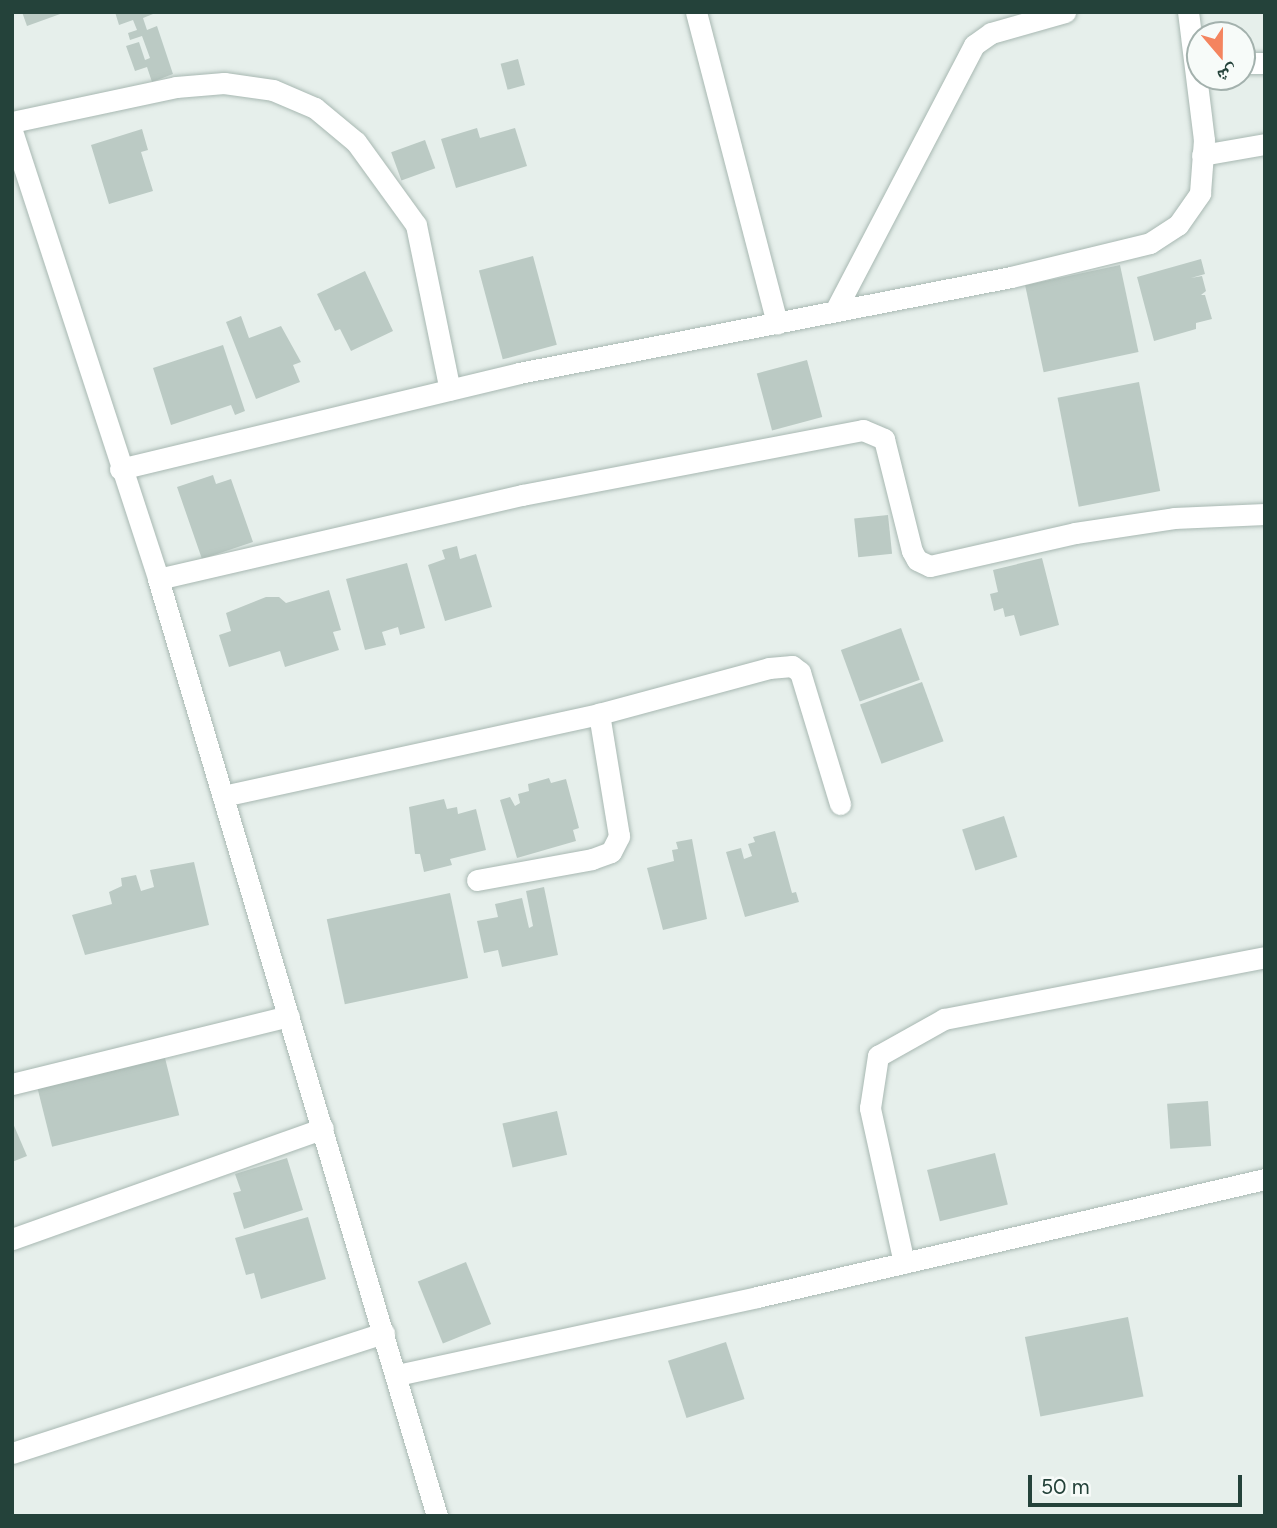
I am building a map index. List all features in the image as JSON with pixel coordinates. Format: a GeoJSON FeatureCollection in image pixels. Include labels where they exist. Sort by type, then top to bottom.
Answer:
{"type":"FeatureCollection","features":[{"type":"Feature","properties":{"kind":"street"},"geometry":{"type":"LineString","coordinates":[[696,12],[777,324]]}},
{"type":"Feature","properties":{"kind":"street"},"geometry":{"type":"LineString","coordinates":[[835,311],[974,45],[991,33],[1065,12]]}},
{"type":"Feature","properties":{"kind":"street"},"geometry":{"type":"LineString","coordinates":[[12,122],[176,86],[224,83],[273,90],[315,108],[356,142],[416,225],[450,390]]}},
{"type":"Feature","properties":{"kind":"street"},"geometry":{"type":"LineString","coordinates":[[120,469],[450,390],[1011,277],[1150,243],[1178,225],[1200,193],[1202,155],[1198,91]]}},
{"type":"Feature","properties":{"kind":"street"},"geometry":{"type":"LineString","coordinates":[[12,131],[158,579],[437,1516]]}},
{"type":"Feature","properties":{"kind":"street"},"geometry":{"type":"LineString","coordinates":[[1202,155],[1265,144]]}},
{"type":"Feature","properties":{"kind":"street"},"geometry":{"type":"LineString","coordinates":[[158,579],[522,495],[863,430],[884,439],[912,551],[917,560],[930,566],[1075,533],[1174,518],[1265,514]]}},
{"type":"Feature","properties":{"kind":"street"},"geometry":{"type":"LineString","coordinates":[[223,796],[599,714],[769,668],[792,666],[800,672],[840,804]]}},
{"type":"Feature","properties":{"kind":"street"},"geometry":{"type":"LineString","coordinates":[[477,880],[592,859],[611,852],[619,836],[599,714]]}},
{"type":"Feature","properties":{"kind":"street"},"geometry":{"type":"LineString","coordinates":[[904,1263],[870,1108],[877,1056],[944,1019],[1265,957]]}},
{"type":"Feature","properties":{"kind":"street"},"geometry":{"type":"LineString","coordinates":[[12,1084],[289,1016]]}},
{"type":"Feature","properties":{"kind":"street"},"geometry":{"type":"LineString","coordinates":[[12,1239],[323,1128]]}},
{"type":"Feature","properties":{"kind":"street"},"geometry":{"type":"LineString","coordinates":[[397,1375],[904,1263],[1265,1179]]}},
{"type":"Feature","properties":{"kind":"street"},"geometry":{"type":"LineString","coordinates":[[12,1453],[384,1333]]}},
{"type":"Feature","properties":{"kind":"building"},"geometry":{"type":"Polygon","coordinates":[[[22,12],[63,12],[63,13],[27,26],[22,12]]]}},
{"type":"Feature","properties":{"kind":"building"},"geometry":{"type":"Polygon","coordinates":[[[115,12],[158,12],[143,18],[147,30],[157,26],[173,74],[152,82],[147,67],[135,71],[126,46],[139,42],[145,60],[150,58],[142,36],[130,40],[128,33],[137,30],[133,20],[119,25],[115,12]]]}},
{"type":"Feature","properties":{"kind":"building"},"geometry":{"type":"Polygon","coordinates":[[[518,59],[525,85],[508,90],[501,64],[518,59]]]}},
{"type":"Feature","properties":{"kind":"building"},"geometry":{"type":"Polygon","coordinates":[[[477,128],[480,138],[515,128],[527,166],[456,188],[441,139],[477,128]]]}},
{"type":"Feature","properties":{"kind":"building"},"geometry":{"type":"Polygon","coordinates":[[[142,129],[148,150],[141,152],[153,191],[109,204],[91,145],[142,129]]]}},
{"type":"Feature","properties":{"kind":"building"},"geometry":{"type":"Polygon","coordinates":[[[425,140],[435,168],[401,181],[391,152],[425,140]]]}},
{"type":"Feature","properties":{"kind":"building"},"geometry":{"type":"Polygon","coordinates":[[[533,256],[557,345],[503,359],[479,270],[533,256]]]}},
{"type":"Feature","properties":{"kind":"building"},"geometry":{"type":"Polygon","coordinates":[[[1201,259],[1205,274],[1191,278],[1202,276],[1206,291],[1201,295],[1205,295],[1212,319],[1196,323],[1196,329],[1154,341],[1137,277],[1201,259]]]}},
{"type":"Feature","properties":{"kind":"building"},"geometry":{"type":"Polygon","coordinates":[[[1120,265],[1139,352],[1044,372],[1025,285],[1120,265]]]}},
{"type":"Feature","properties":{"kind":"building"},"geometry":{"type":"Polygon","coordinates":[[[365,271],[393,331],[351,351],[340,329],[335,331],[317,294],[365,271]]]}},
{"type":"Feature","properties":{"kind":"building"},"geometry":{"type":"Polygon","coordinates":[[[241,316],[249,338],[281,326],[301,362],[293,365],[300,382],[256,399],[226,322],[241,316]]]}},
{"type":"Feature","properties":{"kind":"building"},"geometry":{"type":"Polygon","coordinates":[[[223,345],[245,411],[235,415],[231,405],[171,425],[153,368],[223,345]]]}},
{"type":"Feature","properties":{"kind":"building"},"geometry":{"type":"Polygon","coordinates":[[[807,360],[822,417],[772,430],[757,373],[807,360]]]}},
{"type":"Feature","properties":{"kind":"building"},"geometry":{"type":"Polygon","coordinates":[[[1139,382],[1160,491],[1079,507],[1058,398],[1139,382]]]}},
{"type":"Feature","properties":{"kind":"building"},"geometry":{"type":"Polygon","coordinates":[[[213,475],[216,484],[231,479],[253,542],[202,559],[177,487],[213,475]]]}},
{"type":"Feature","properties":{"kind":"building"},"geometry":{"type":"Polygon","coordinates":[[[888,515],[892,554],[858,557],[854,519],[888,515]]]}},
{"type":"Feature","properties":{"kind":"building"},"geometry":{"type":"Polygon","coordinates":[[[457,546],[460,559],[476,554],[492,607],[445,621],[428,565],[445,559],[442,550],[457,546]]]}},
{"type":"Feature","properties":{"kind":"building"},"geometry":{"type":"Polygon","coordinates":[[[1042,558],[1059,625],[1020,636],[1014,615],[1005,617],[1003,608],[994,611],[990,594],[998,592],[993,570],[1042,558]]]}},
{"type":"Feature","properties":{"kind":"building"},"geometry":{"type":"Polygon","coordinates":[[[407,563],[425,628],[400,635],[398,627],[382,632],[386,645],[365,650],[346,579],[407,563]]]}},
{"type":"Feature","properties":{"kind":"building"},"geometry":{"type":"Polygon","coordinates":[[[329,590],[341,630],[333,632],[339,650],[285,667],[280,651],[229,667],[219,635],[231,631],[226,613],[266,597],[279,597],[286,603],[329,590]]]}},
{"type":"Feature","properties":{"kind":"building"},"geometry":{"type":"Polygon","coordinates":[[[901,628],[920,680],[860,702],[841,650],[901,628]]]}},
{"type":"Feature","properties":{"kind":"building"},"geometry":{"type":"Polygon","coordinates":[[[922,682],[944,741],[882,764],[860,705],[922,682]]]}},
{"type":"Feature","properties":{"kind":"building"},"geometry":{"type":"Polygon","coordinates":[[[549,778],[551,783],[566,779],[579,828],[573,830],[576,841],[517,858],[500,800],[510,797],[515,806],[520,803],[518,794],[529,791],[528,784],[549,778]]]}},
{"type":"Feature","properties":{"kind":"building"},"geometry":{"type":"Polygon","coordinates":[[[444,799],[447,809],[457,807],[458,814],[476,809],[486,850],[450,859],[452,865],[424,872],[420,854],[415,854],[409,807],[444,799]]]}},
{"type":"Feature","properties":{"kind":"building"},"geometry":{"type":"Polygon","coordinates":[[[1004,816],[1017,857],[975,870],[962,830],[1004,816]]]}},
{"type":"Feature","properties":{"kind":"building"},"geometry":{"type":"Polygon","coordinates":[[[775,831],[792,893],[796,892],[799,902],[745,917],[726,852],[741,848],[744,859],[752,856],[748,844],[755,842],[753,837],[775,831]]]}},
{"type":"Feature","properties":{"kind":"building"},"geometry":{"type":"Polygon","coordinates":[[[692,839],[707,919],[663,930],[647,868],[674,861],[672,850],[678,849],[676,842],[692,839]]]}},
{"type":"Feature","properties":{"kind":"building"},"geometry":{"type":"Polygon","coordinates":[[[194,862],[209,925],[85,955],[72,915],[112,904],[109,892],[122,886],[121,878],[136,875],[141,891],[154,887],[150,870],[194,862]]]}},
{"type":"Feature","properties":{"kind":"building"},"geometry":{"type":"Polygon","coordinates":[[[544,887],[558,955],[502,967],[498,950],[484,953],[477,921],[498,917],[495,904],[522,898],[529,928],[533,926],[526,891],[544,887]]]}},
{"type":"Feature","properties":{"kind":"building"},"geometry":{"type":"Polygon","coordinates":[[[450,893],[468,978],[345,1004],[327,919],[450,893]]]}},
{"type":"Feature","properties":{"kind":"building"},"geometry":{"type":"Polygon","coordinates":[[[164,1054],[179,1115],[52,1147],[37,1086],[164,1054]]]}},
{"type":"Feature","properties":{"kind":"building"},"geometry":{"type":"Polygon","coordinates":[[[1208,1101],[1211,1146],[1170,1149],[1167,1104],[1208,1101]]]}},
{"type":"Feature","properties":{"kind":"building"},"geometry":{"type":"Polygon","coordinates":[[[557,1111],[567,1155],[513,1167],[502,1124],[557,1111]]]}},
{"type":"Feature","properties":{"kind":"building"},"geometry":{"type":"Polygon","coordinates":[[[12,1121],[27,1156],[12,1162],[12,1121]]]}},
{"type":"Feature","properties":{"kind":"building"},"geometry":{"type":"Polygon","coordinates":[[[995,1153],[1008,1204],[940,1221],[927,1170],[995,1153]]]}},
{"type":"Feature","properties":{"kind":"building"},"geometry":{"type":"Polygon","coordinates":[[[287,1158],[303,1210],[244,1229],[233,1193],[241,1191],[235,1174],[287,1158]]]}},
{"type":"Feature","properties":{"kind":"building"},"geometry":{"type":"Polygon","coordinates":[[[308,1217],[326,1279],[261,1299],[254,1273],[246,1275],[235,1238],[308,1217]]]}},
{"type":"Feature","properties":{"kind":"building"},"geometry":{"type":"Polygon","coordinates":[[[466,1262],[491,1324],[443,1344],[418,1281],[466,1262]]]}},
{"type":"Feature","properties":{"kind":"building"},"geometry":{"type":"Polygon","coordinates":[[[1128,1317],[1143,1397],[1040,1417],[1025,1337],[1128,1317]]]}},
{"type":"Feature","properties":{"kind":"building"},"geometry":{"type":"Polygon","coordinates":[[[726,1342],[745,1399],[687,1418],[668,1361],[726,1342]]]}}]}
